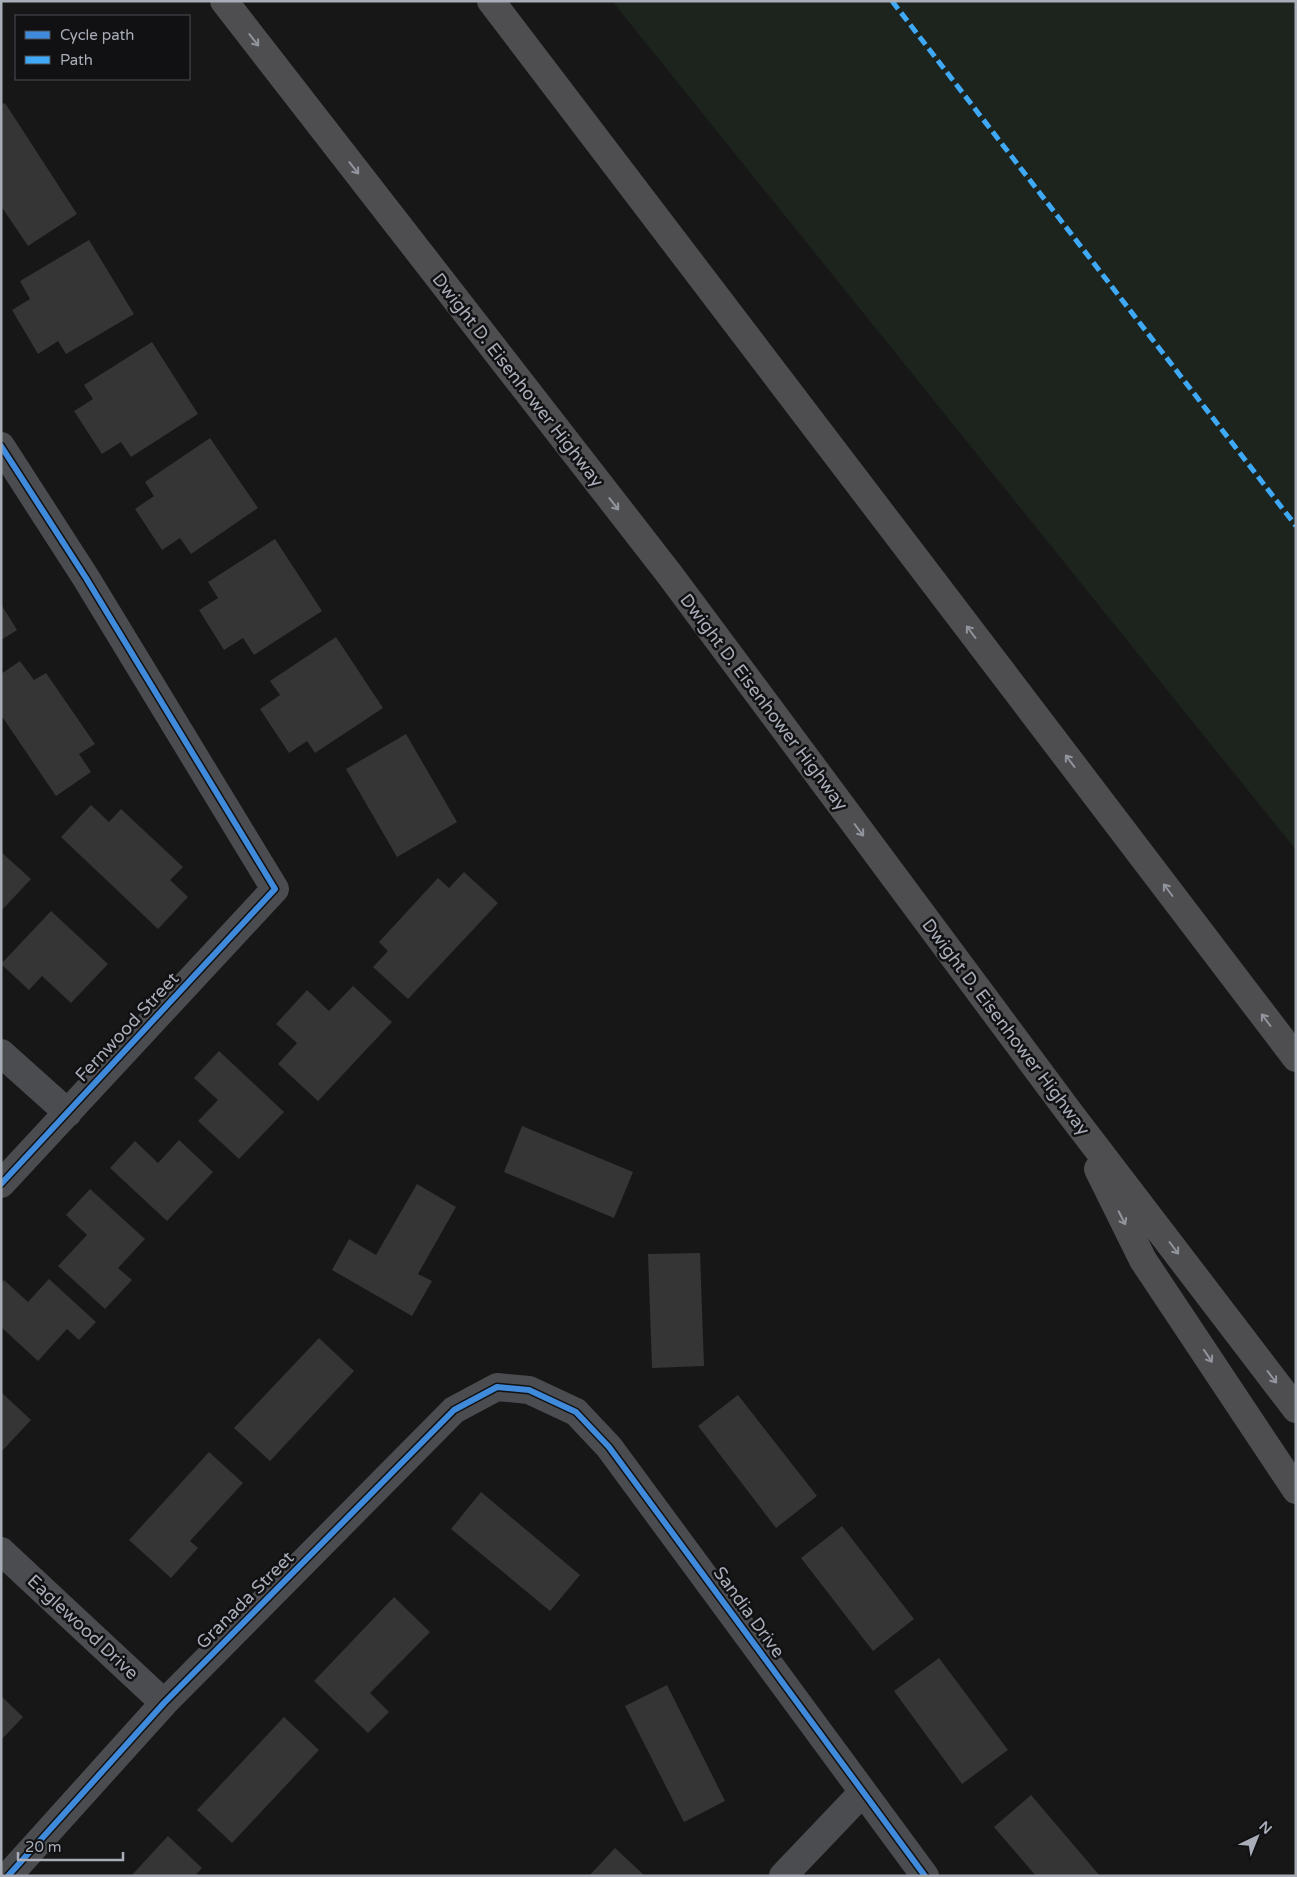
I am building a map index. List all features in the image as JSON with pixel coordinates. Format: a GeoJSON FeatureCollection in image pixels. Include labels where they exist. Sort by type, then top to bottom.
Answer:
{"type":"FeatureCollection","features":[{"type":"Feature","properties":{"kind":"highway","name":"Dwight D. Eisenhower Highway"},"geometry":{"type":"LineString","coordinates":[[224,1],[670,575],[1070,1112],[1296,1410]]}},
{"type":"Feature","properties":{"kind":"highway"},"geometry":{"type":"LineString","coordinates":[[491,1],[1296,1058]]}},
{"type":"Feature","properties":{"kind":"highway"},"geometry":{"type":"LineString","coordinates":[[1070,1112],[1144,1260],[1296,1490]]}},
{"type":"Feature","properties":{"kind":"street","name":"Fernwood Street"},"geometry":{"type":"LineString","coordinates":[[1,446],[86,578],[274,889],[1,1184]]}},
{"type":"Feature","properties":{"kind":"street"},"geometry":{"type":"LineString","coordinates":[[1,1053],[68,1113]]}},
{"type":"Feature","properties":{"kind":"street","name":"Granada Street"},"geometry":{"type":"LineString","coordinates":[[8,1876],[164,1703],[454,1410],[497,1387],[529,1390]]}},
{"type":"Feature","properties":{"kind":"street","name":"Sandia Drive"},"geometry":{"type":"LineString","coordinates":[[529,1390],[576,1412],[609,1447],[925,1876]]}},
{"type":"Feature","properties":{"kind":"street","name":"Eaglewood Drive"},"geometry":{"type":"LineString","coordinates":[[1,1551],[164,1703]]}},
{"type":"Feature","properties":{"kind":"street"},"geometry":{"type":"LineString","coordinates":[[783,1876],[863,1792]]}},
{"type":"Feature","properties":{"kind":"shaded area"},"geometry":{"type":"Polygon","coordinates":[[[612,1],[1296,1],[1296,850],[612,1]]]}},
{"type":"Feature","properties":{"kind":"building"},"geometry":{"type":"Polygon","coordinates":[[[5,103],[77,214],[28,246],[1,206],[1,105],[5,103]]]}},
{"type":"Feature","properties":{"kind":"building"},"geometry":{"type":"Polygon","coordinates":[[[89,240],[134,314],[66,354],[58,341],[38,354],[12,310],[30,299],[20,281],[89,240]]]}},
{"type":"Feature","properties":{"kind":"building"},"geometry":{"type":"Polygon","coordinates":[[[152,342],[198,414],[131,457],[121,442],[102,454],[74,411],[93,399],[84,385],[152,342]]]}},
{"type":"Feature","properties":{"kind":"building"},"geometry":{"type":"Polygon","coordinates":[[[210,438],[258,508],[191,554],[180,538],[162,550],[135,509],[154,496],[145,482],[210,438]]]}},
{"type":"Feature","properties":{"kind":"building"},"geometry":{"type":"Polygon","coordinates":[[[275,539],[322,611],[254,655],[243,638],[224,650],[199,610],[218,598],[208,582],[275,539]]]}},
{"type":"Feature","properties":{"kind":"building"},"geometry":{"type":"Polygon","coordinates":[[[1,604],[17,630],[1,640],[1,604]]]}},
{"type":"Feature","properties":{"kind":"building"},"geometry":{"type":"Polygon","coordinates":[[[336,637],[383,708],[315,753],[307,741],[289,753],[260,709],[280,695],[270,681],[336,637]]]}},
{"type":"Feature","properties":{"kind":"building"},"geometry":{"type":"Polygon","coordinates":[[[20,661],[34,680],[46,673],[95,744],[79,754],[91,772],[56,796],[1,715],[1,674],[20,661]]]}},
{"type":"Feature","properties":{"kind":"building"},"geometry":{"type":"Polygon","coordinates":[[[406,734],[457,822],[397,857],[346,769],[406,734]]]}},
{"type":"Feature","properties":{"kind":"building"},"geometry":{"type":"Polygon","coordinates":[[[91,805],[109,822],[121,809],[183,867],[170,880],[188,897],[158,929],[61,837],[91,805]]]}},
{"type":"Feature","properties":{"kind":"building"},"geometry":{"type":"Polygon","coordinates":[[[1,852],[31,879],[1,911],[1,852]]]}},
{"type":"Feature","properties":{"kind":"building"},"geometry":{"type":"Polygon","coordinates":[[[464,872],[498,903],[408,999],[373,967],[388,951],[379,942],[438,878],[449,888],[464,872]]]}},
{"type":"Feature","properties":{"kind":"building"},"geometry":{"type":"Polygon","coordinates":[[[51,911],[108,964],[71,1003],[42,976],[29,990],[1,964],[51,911]]]}},
{"type":"Feature","properties":{"kind":"building"},"geometry":{"type":"Polygon","coordinates":[[[353,986],[392,1022],[318,1101],[278,1064],[297,1043],[276,1024],[307,990],[329,1011],[353,986]]]}},
{"type":"Feature","properties":{"kind":"building"},"geometry":{"type":"Polygon","coordinates":[[[219,1051],[284,1112],[239,1159],[198,1121],[218,1100],[194,1078],[219,1051]]]}},
{"type":"Feature","properties":{"kind":"building"},"geometry":{"type":"Polygon","coordinates":[[[522,1126],[633,1172],[614,1218],[504,1172],[522,1126]]]}},
{"type":"Feature","properties":{"kind":"building"},"geometry":{"type":"Polygon","coordinates":[[[179,1140],[213,1172],[167,1221],[110,1168],[135,1141],[158,1163],[179,1140]]]}},
{"type":"Feature","properties":{"kind":"building"},"geometry":{"type":"Polygon","coordinates":[[[417,1184],[456,1207],[418,1274],[432,1281],[412,1316],[332,1270],[349,1239],[376,1255],[417,1184]]]}},
{"type":"Feature","properties":{"kind":"building"},"geometry":{"type":"Polygon","coordinates":[[[90,1189],[145,1239],[118,1268],[132,1280],[105,1309],[58,1266],[87,1235],[66,1215],[90,1189]]]}},
{"type":"Feature","properties":{"kind":"building"},"geometry":{"type":"Polygon","coordinates":[[[700,1253],[704,1366],[652,1368],[648,1254],[700,1253]]]}},
{"type":"Feature","properties":{"kind":"building"},"geometry":{"type":"Polygon","coordinates":[[[49,1279],[96,1322],[79,1340],[67,1329],[38,1361],[1,1327],[1,1283],[4,1280],[28,1302],[49,1279]]]}},
{"type":"Feature","properties":{"kind":"building"},"geometry":{"type":"Polygon","coordinates":[[[319,1338],[354,1371],[270,1461],[234,1428],[319,1338]]]}},
{"type":"Feature","properties":{"kind":"building"},"geometry":{"type":"Polygon","coordinates":[[[1,1392],[31,1420],[1,1452],[1,1392]]]}},
{"type":"Feature","properties":{"kind":"building"},"geometry":{"type":"Polygon","coordinates":[[[738,1395],[817,1496],[776,1528],[698,1426],[738,1395]]]}},
{"type":"Feature","properties":{"kind":"building"},"geometry":{"type":"Polygon","coordinates":[[[209,1452],[243,1483],[190,1541],[198,1548],[171,1578],[129,1540],[209,1452]]]}},
{"type":"Feature","properties":{"kind":"building"},"geometry":{"type":"Polygon","coordinates":[[[481,1492],[580,1575],[550,1611],[451,1529],[481,1492]]]}},
{"type":"Feature","properties":{"kind":"building"},"geometry":{"type":"Polygon","coordinates":[[[842,1526],[914,1619],[873,1651],[801,1558],[842,1526]]]}},
{"type":"Feature","properties":{"kind":"building"},"geometry":{"type":"Polygon","coordinates":[[[394,1597],[430,1632],[370,1693],[389,1712],[368,1733],[314,1681],[394,1597]]]}},
{"type":"Feature","properties":{"kind":"building"},"geometry":{"type":"Polygon","coordinates":[[[939,1658],[1008,1750],[962,1784],[894,1691],[939,1658]]]}},
{"type":"Feature","properties":{"kind":"building"},"geometry":{"type":"Polygon","coordinates":[[[667,1685],[725,1801],[684,1822],[625,1706],[667,1685]]]}},
{"type":"Feature","properties":{"kind":"building"},"geometry":{"type":"Polygon","coordinates":[[[1,1696],[23,1717],[1,1740],[1,1696]]]}},
{"type":"Feature","properties":{"kind":"building"},"geometry":{"type":"Polygon","coordinates":[[[284,1717],[319,1750],[232,1843],[197,1810],[284,1717]]]}},
{"type":"Feature","properties":{"kind":"building"},"geometry":{"type":"Polygon","coordinates":[[[1031,1795],[1100,1876],[1036,1876],[994,1827],[1031,1795]]]}},
{"type":"Feature","properties":{"kind":"building"},"geometry":{"type":"Polygon","coordinates":[[[168,1836],[202,1868],[195,1876],[131,1876],[168,1836]]]}},
{"type":"Feature","properties":{"kind":"building"},"geometry":{"type":"Polygon","coordinates":[[[615,1848],[645,1876],[589,1876],[615,1848]]]}},
{"type":"Feature","properties":{"kind":"marked path"},"geometry":{"type":"LineString","coordinates":[[892,1],[1296,526]]}},
{"type":"Feature","properties":{"kind":"cycle path"},"geometry":{"type":"LineString","coordinates":[[1,446],[86,578],[275,889],[1,1184]]}},
{"type":"Feature","properties":{"kind":"cycle path"},"geometry":{"type":"LineString","coordinates":[[8,1876],[164,1703],[454,1410],[497,1387],[529,1390],[576,1412],[609,1447],[925,1876]]}}]}
